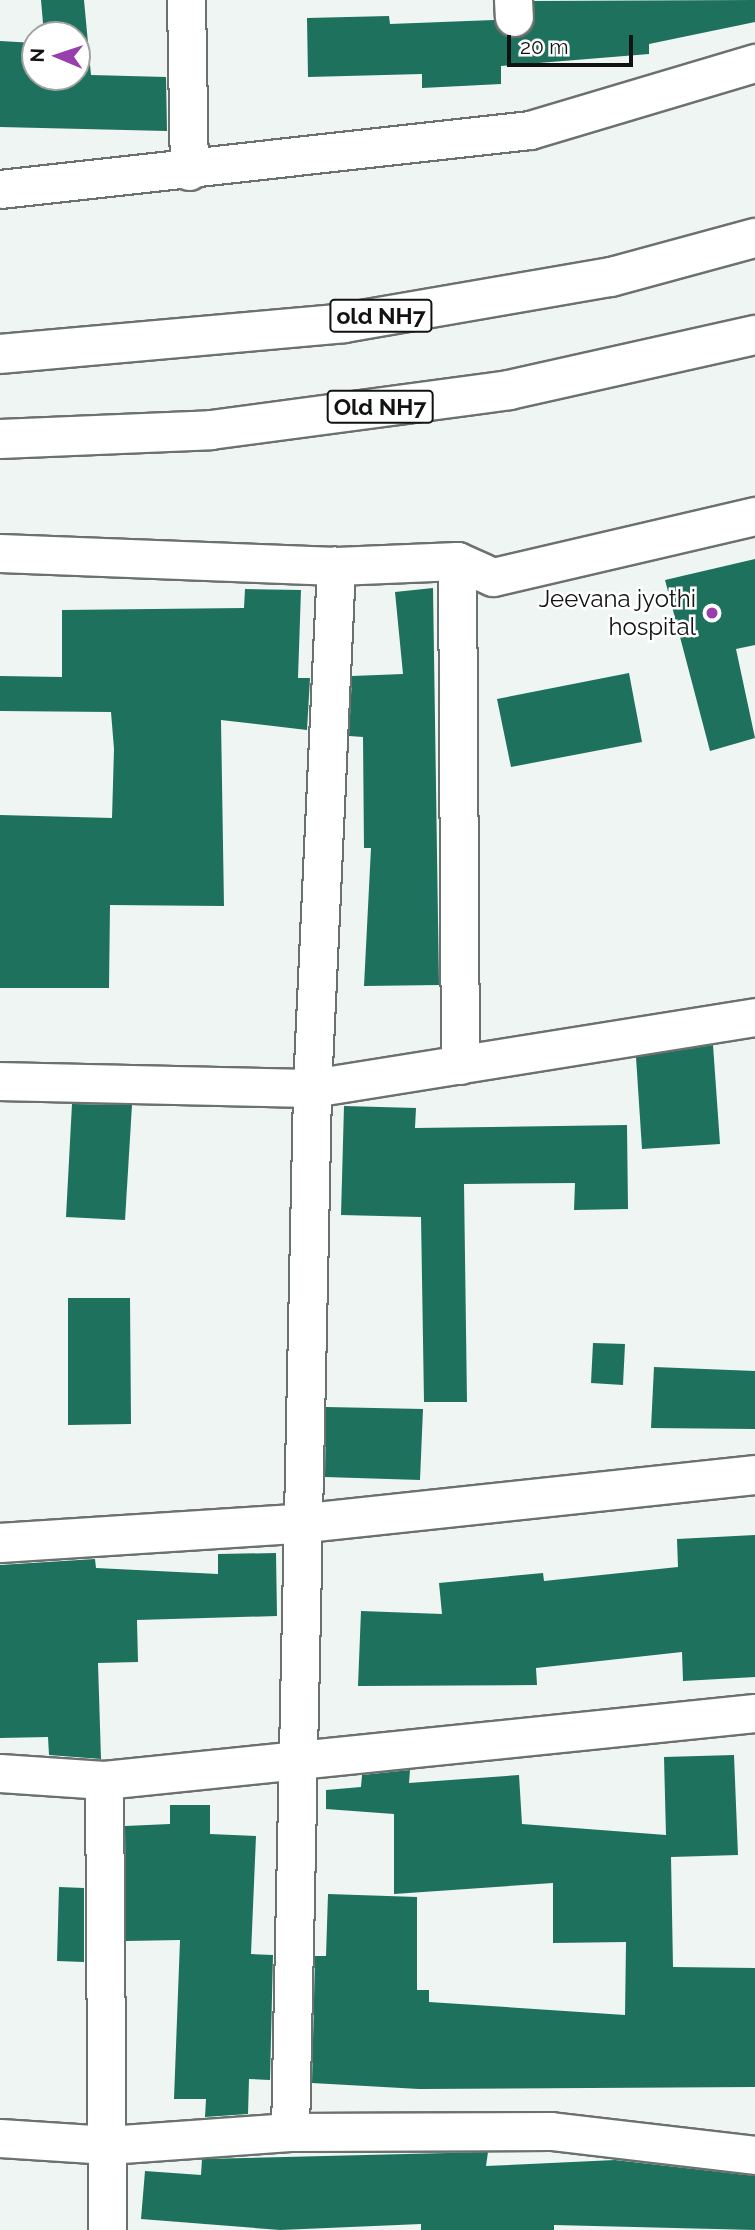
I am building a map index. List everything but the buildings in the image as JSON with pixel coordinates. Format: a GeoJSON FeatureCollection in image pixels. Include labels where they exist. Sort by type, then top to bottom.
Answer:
{"type":"FeatureCollection","features":[{"type":"Feature","properties":{"kind":"main road","name":"old NH7"},"geometry":{"type":"LineString","coordinates":[[0,354],[344,323],[611,277],[755,238]]}},
{"type":"Feature","properties":{"kind":"main road","name":"Old NH7"},"geometry":{"type":"LineString","coordinates":[[0,439],[211,430],[496,391],[755,335]]}},
{"type":"Feature","properties":{"kind":"main road"},"geometry":{"type":"LineString","coordinates":[[0,1543],[306,1523],[755,1475]]}},
{"type":"Feature","properties":{"kind":"street"},"geometry":{"type":"LineString","coordinates":[[186,0],[189,171]]}},
{"type":"Feature","properties":{"kind":"street"},"geometry":{"type":"LineString","coordinates":[[0,189],[189,171],[530,130],[755,63]]}},
{"type":"Feature","properties":{"kind":"street"},"geometry":{"type":"LineString","coordinates":[[0,553],[335,566],[457,561],[493,577],[755,516]]}},
{"type":"Feature","properties":{"kind":"street"},"geometry":{"type":"LineString","coordinates":[[457,561],[460,1065]]}},
{"type":"Feature","properties":{"kind":"street"},"geometry":{"type":"LineString","coordinates":[[290,2132],[306,1523],[312,1087],[335,566]]}},
{"type":"Feature","properties":{"kind":"street"},"geometry":{"type":"LineString","coordinates":[[0,1082],[312,1087],[755,1017]]}},
{"type":"Feature","properties":{"kind":"street"},"geometry":{"type":"LineString","coordinates":[[0,1773],[104,1780],[755,1713]]}},
{"type":"Feature","properties":{"kind":"street"},"geometry":{"type":"LineString","coordinates":[[104,1780],[107,2230]]}},
{"type":"Feature","properties":{"kind":"street"},"geometry":{"type":"LineString","coordinates":[[0,2138],[108,2145],[290,2132],[551,2131],[755,2155]]}},
{"type":"Feature","properties":{"kind":"place","name":"Jeevana jyothi hospital"},"geometry":{"type":"Point","coordinates":[712,613]}}]}
